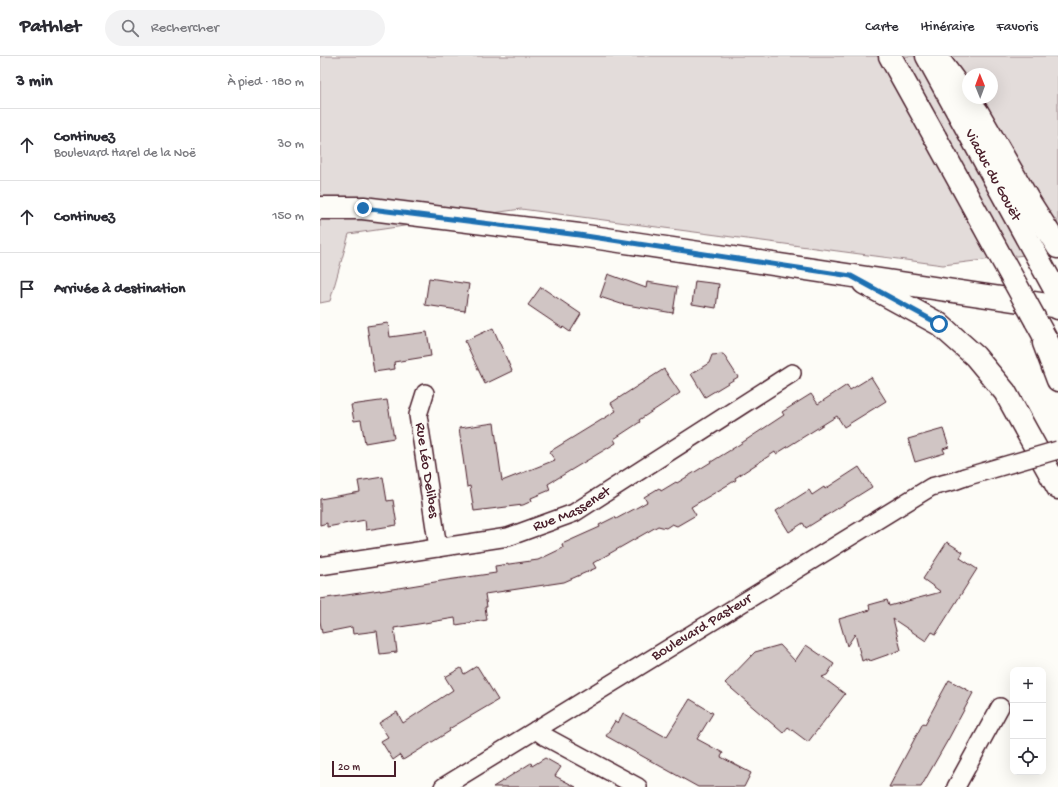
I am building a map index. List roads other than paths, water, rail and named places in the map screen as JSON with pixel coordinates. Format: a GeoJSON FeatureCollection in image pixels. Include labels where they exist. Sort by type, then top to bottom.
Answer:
{"type":"FeatureCollection","features":[{"type":"Feature","properties":{"kind":"main road"},"geometry":{"type":"LineString","coordinates":[[890,56],[1058,361]]}},
{"type":"Feature","properties":{"kind":"main road","name":"Viaduc du Gouët"},"geometry":{"type":"LineString","coordinates":[[927,56],[1058,295]]}},
{"type":"Feature","properties":{"kind":"main road"},"geometry":{"type":"LineString","coordinates":[[936,56],[978,113],[1030,204],[1058,247]]}},
{"type":"Feature","properties":{"kind":"main road"},"geometry":{"type":"LineString","coordinates":[[320,208],[363,208],[579,235],[1058,308]]}},
{"type":"Feature","properties":{"kind":"main road"},"geometry":{"type":"LineString","coordinates":[[851,276],[939,324],[975,356],[1005,392],[1058,488]]}},
{"type":"Feature","properties":{"kind":"main road"},"geometry":{"type":"LineString","coordinates":[[1036,321],[1058,380]]}},
{"type":"Feature","properties":{"kind":"street","name":"Rue Massenet"},"geometry":{"type":"LineString","coordinates":[[320,566],[508,537],[574,513],[792,373]]}},
{"type":"Feature","properties":{"kind":"street","name":"Rue Léo Delibes"},"geometry":{"type":"LineString","coordinates":[[425,393],[418,415],[438,548]]}},
{"type":"Feature","properties":{"kind":"street","name":"Boulevard Pasteur"},"geometry":{"type":"LineString","coordinates":[[443,787],[931,487],[1058,450]]}},
{"type":"Feature","properties":{"kind":"street"},"geometry":{"type":"LineString","coordinates":[[956,787],[1000,707]]}},
{"type":"Feature","properties":{"kind":"street"},"geometry":{"type":"LineString","coordinates":[[536,730],[544,736],[638,787]]}}]}
